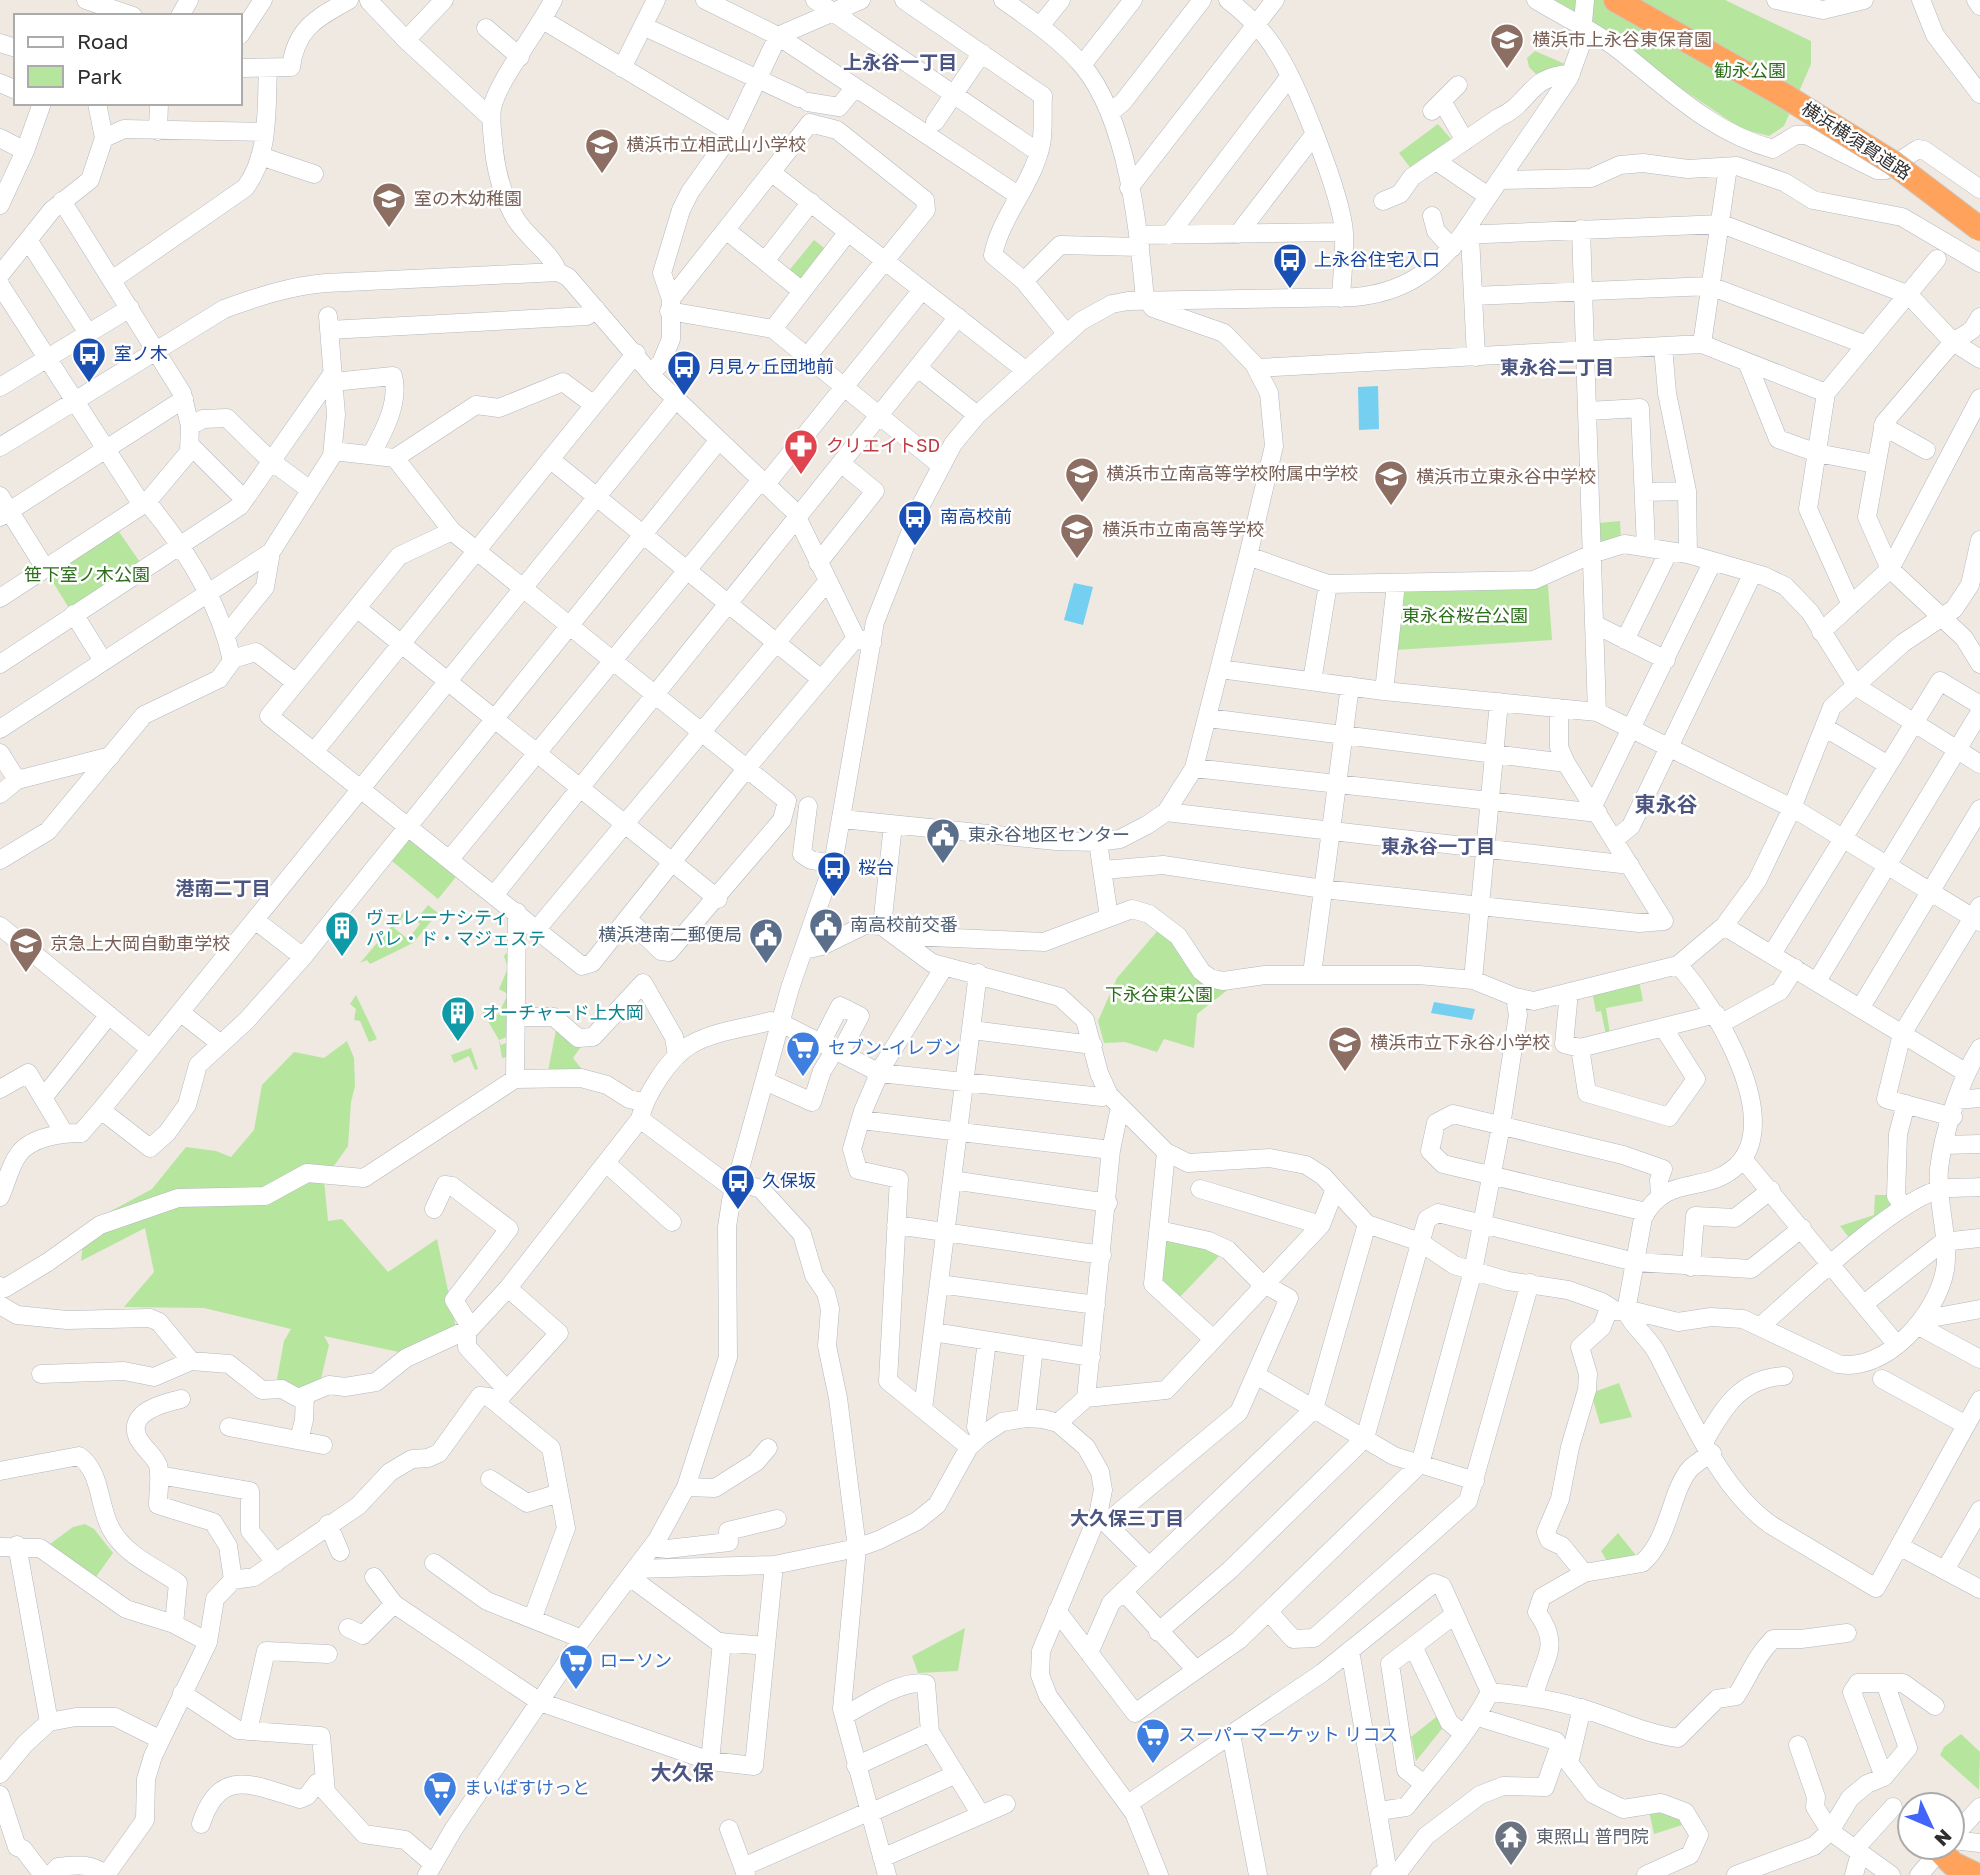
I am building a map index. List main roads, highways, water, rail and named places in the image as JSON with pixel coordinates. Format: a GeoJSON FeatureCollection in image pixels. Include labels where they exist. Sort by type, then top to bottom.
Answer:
{"type":"FeatureCollection","features":[{"type":"Feature","properties":{"kind":"highway","name":"横浜横須賀道路"},"geometry":{"type":"LineString","coordinates":[[1616,0],[1790,89],[1904,152],[1980,208]]}},
{"type":"Feature","properties":{"kind":"highway","name":"横浜横須賀道路"},"geometry":{"type":"LineString","coordinates":[[1650,0],[1790,89],[1980,229]]}},
{"type":"Feature","properties":{"kind":"highway"},"geometry":{"type":"LineString","coordinates":[[1952,1861],[1953,1864],[1976,1875]]}},
{"type":"Feature","properties":{"kind":"water"},"geometry":{"type":"Polygon","coordinates":[[[1378,386],[1379,429],[1359,430],[1358,387],[1378,386]]]}},
{"type":"Feature","properties":{"kind":"water"},"geometry":{"type":"Polygon","coordinates":[[[1074,583],[1093,587],[1083,625],[1064,620],[1074,583]]]}},
{"type":"Feature","properties":{"kind":"water"},"geometry":{"type":"Polygon","coordinates":[[[1434,1002],[1475,1009],[1472,1020],[1431,1013],[1434,1002]]]}},
{"type":"Feature","properties":{"kind":"place","name":"横浜市上永谷東保育園"},"geometry":{"type":"Point","coordinates":[1507,70]}},
{"type":"Feature","properties":{"kind":"place","name":"横浜市立相武山小学校"},"geometry":{"type":"Point","coordinates":[602,175]}},
{"type":"Feature","properties":{"kind":"place","name":"室の木幼稚園"},"geometry":{"type":"Point","coordinates":[389,229]}},
{"type":"Feature","properties":{"kind":"place","name":"上永谷住宅入口"},"geometry":{"type":"Point","coordinates":[1290,290]}},
{"type":"Feature","properties":{"kind":"place","name":"室ノ木"},"geometry":{"type":"Point","coordinates":[89,384]}},
{"type":"Feature","properties":{"kind":"place","name":"月見ヶ丘団地前"},"geometry":{"type":"Point","coordinates":[684,397]}},
{"type":"Feature","properties":{"kind":"place","name":"クリエイトSD"},"geometry":{"type":"Point","coordinates":[801,476]}},
{"type":"Feature","properties":{"kind":"place","name":"横浜市立南高等学校附属中学校"},"geometry":{"type":"Point","coordinates":[1082,504]}},
{"type":"Feature","properties":{"kind":"place","name":"横浜市立東永谷中学校"},"geometry":{"type":"Point","coordinates":[1391,507]}},
{"type":"Feature","properties":{"kind":"place","name":"南高校前"},"geometry":{"type":"Point","coordinates":[915,547]}},
{"type":"Feature","properties":{"kind":"place","name":"横浜市立南高等学校"},"geometry":{"type":"Point","coordinates":[1077,560]}},
{"type":"Feature","properties":{"kind":"place","name":"東永谷地区センター"},"geometry":{"type":"Point","coordinates":[943,865]}},
{"type":"Feature","properties":{"kind":"place","name":"桜台"},"geometry":{"type":"Point","coordinates":[834,898]}},
{"type":"Feature","properties":{"kind":"place","name":"南高校前交番"},"geometry":{"type":"Point","coordinates":[826,955]}},
{"type":"Feature","properties":{"kind":"place","name":"ヴェレーナシティ パレ・ド・マジェステ"},"geometry":{"type":"Point","coordinates":[342,958]}},
{"type":"Feature","properties":{"kind":"place","name":"横浜港南二郵便局"},"geometry":{"type":"Point","coordinates":[766,965]}},
{"type":"Feature","properties":{"kind":"place","name":"京急上大岡自動車学校"},"geometry":{"type":"Point","coordinates":[26,974]}},
{"type":"Feature","properties":{"kind":"place","name":"オーチャード上大岡"},"geometry":{"type":"Point","coordinates":[458,1043]}},
{"type":"Feature","properties":{"kind":"place","name":"横浜市立下永谷小学校"},"geometry":{"type":"Point","coordinates":[1345,1073]}},
{"type":"Feature","properties":{"kind":"place","name":"セブン-イレブン"},"geometry":{"type":"Point","coordinates":[803,1078]}},
{"type":"Feature","properties":{"kind":"place","name":"久保坂"},"geometry":{"type":"Point","coordinates":[738,1211]}},
{"type":"Feature","properties":{"kind":"place","name":"ローソン"},"geometry":{"type":"Point","coordinates":[576,1691]}},
{"type":"Feature","properties":{"kind":"place","name":"スーパーマーケット リコス"},"geometry":{"type":"Point","coordinates":[1153,1765]}},
{"type":"Feature","properties":{"kind":"place","name":"まいばすけっと"},"geometry":{"type":"Point","coordinates":[440,1818]}},
{"type":"Feature","properties":{"kind":"place","name":"東照山 普門院"},"geometry":{"type":"Point","coordinates":[1511,1867]}},
{"type":"Feature","properties":{"kind":"district","name":"上永谷一丁目"},"geometry":{"type":"Point","coordinates":[900,62]}},
{"type":"Feature","properties":{"kind":"district","name":"東永谷二丁目"},"geometry":{"type":"Point","coordinates":[1557,367]}},
{"type":"Feature","properties":{"kind":"district","name":"東永谷"},"geometry":{"type":"Point","coordinates":[1666,805]}},
{"type":"Feature","properties":{"kind":"district","name":"東永谷一丁目"},"geometry":{"type":"Point","coordinates":[1438,846]}},
{"type":"Feature","properties":{"kind":"district","name":"港南二丁目"},"geometry":{"type":"Point","coordinates":[223,888]}},
{"type":"Feature","properties":{"kind":"district","name":"大久保三丁目"},"geometry":{"type":"Point","coordinates":[1127,1518]}},
{"type":"Feature","properties":{"kind":"district","name":"大久保"},"geometry":{"type":"Point","coordinates":[682,1773]}},
{"type":"Feature","properties":{"kind":"park label","name":"勧永公園"},"geometry":{"type":"Point","coordinates":[1750,71]}},
{"type":"Feature","properties":{"kind":"park label","name":"笹下室ノ木公園"},"geometry":{"type":"Point","coordinates":[87,575]}},
{"type":"Feature","properties":{"kind":"park label","name":"東永谷桜台公園"},"geometry":{"type":"Point","coordinates":[1465,616]}},
{"type":"Feature","properties":{"kind":"park label","name":"下永谷東公園"},"geometry":{"type":"Point","coordinates":[1159,995]}}]}
